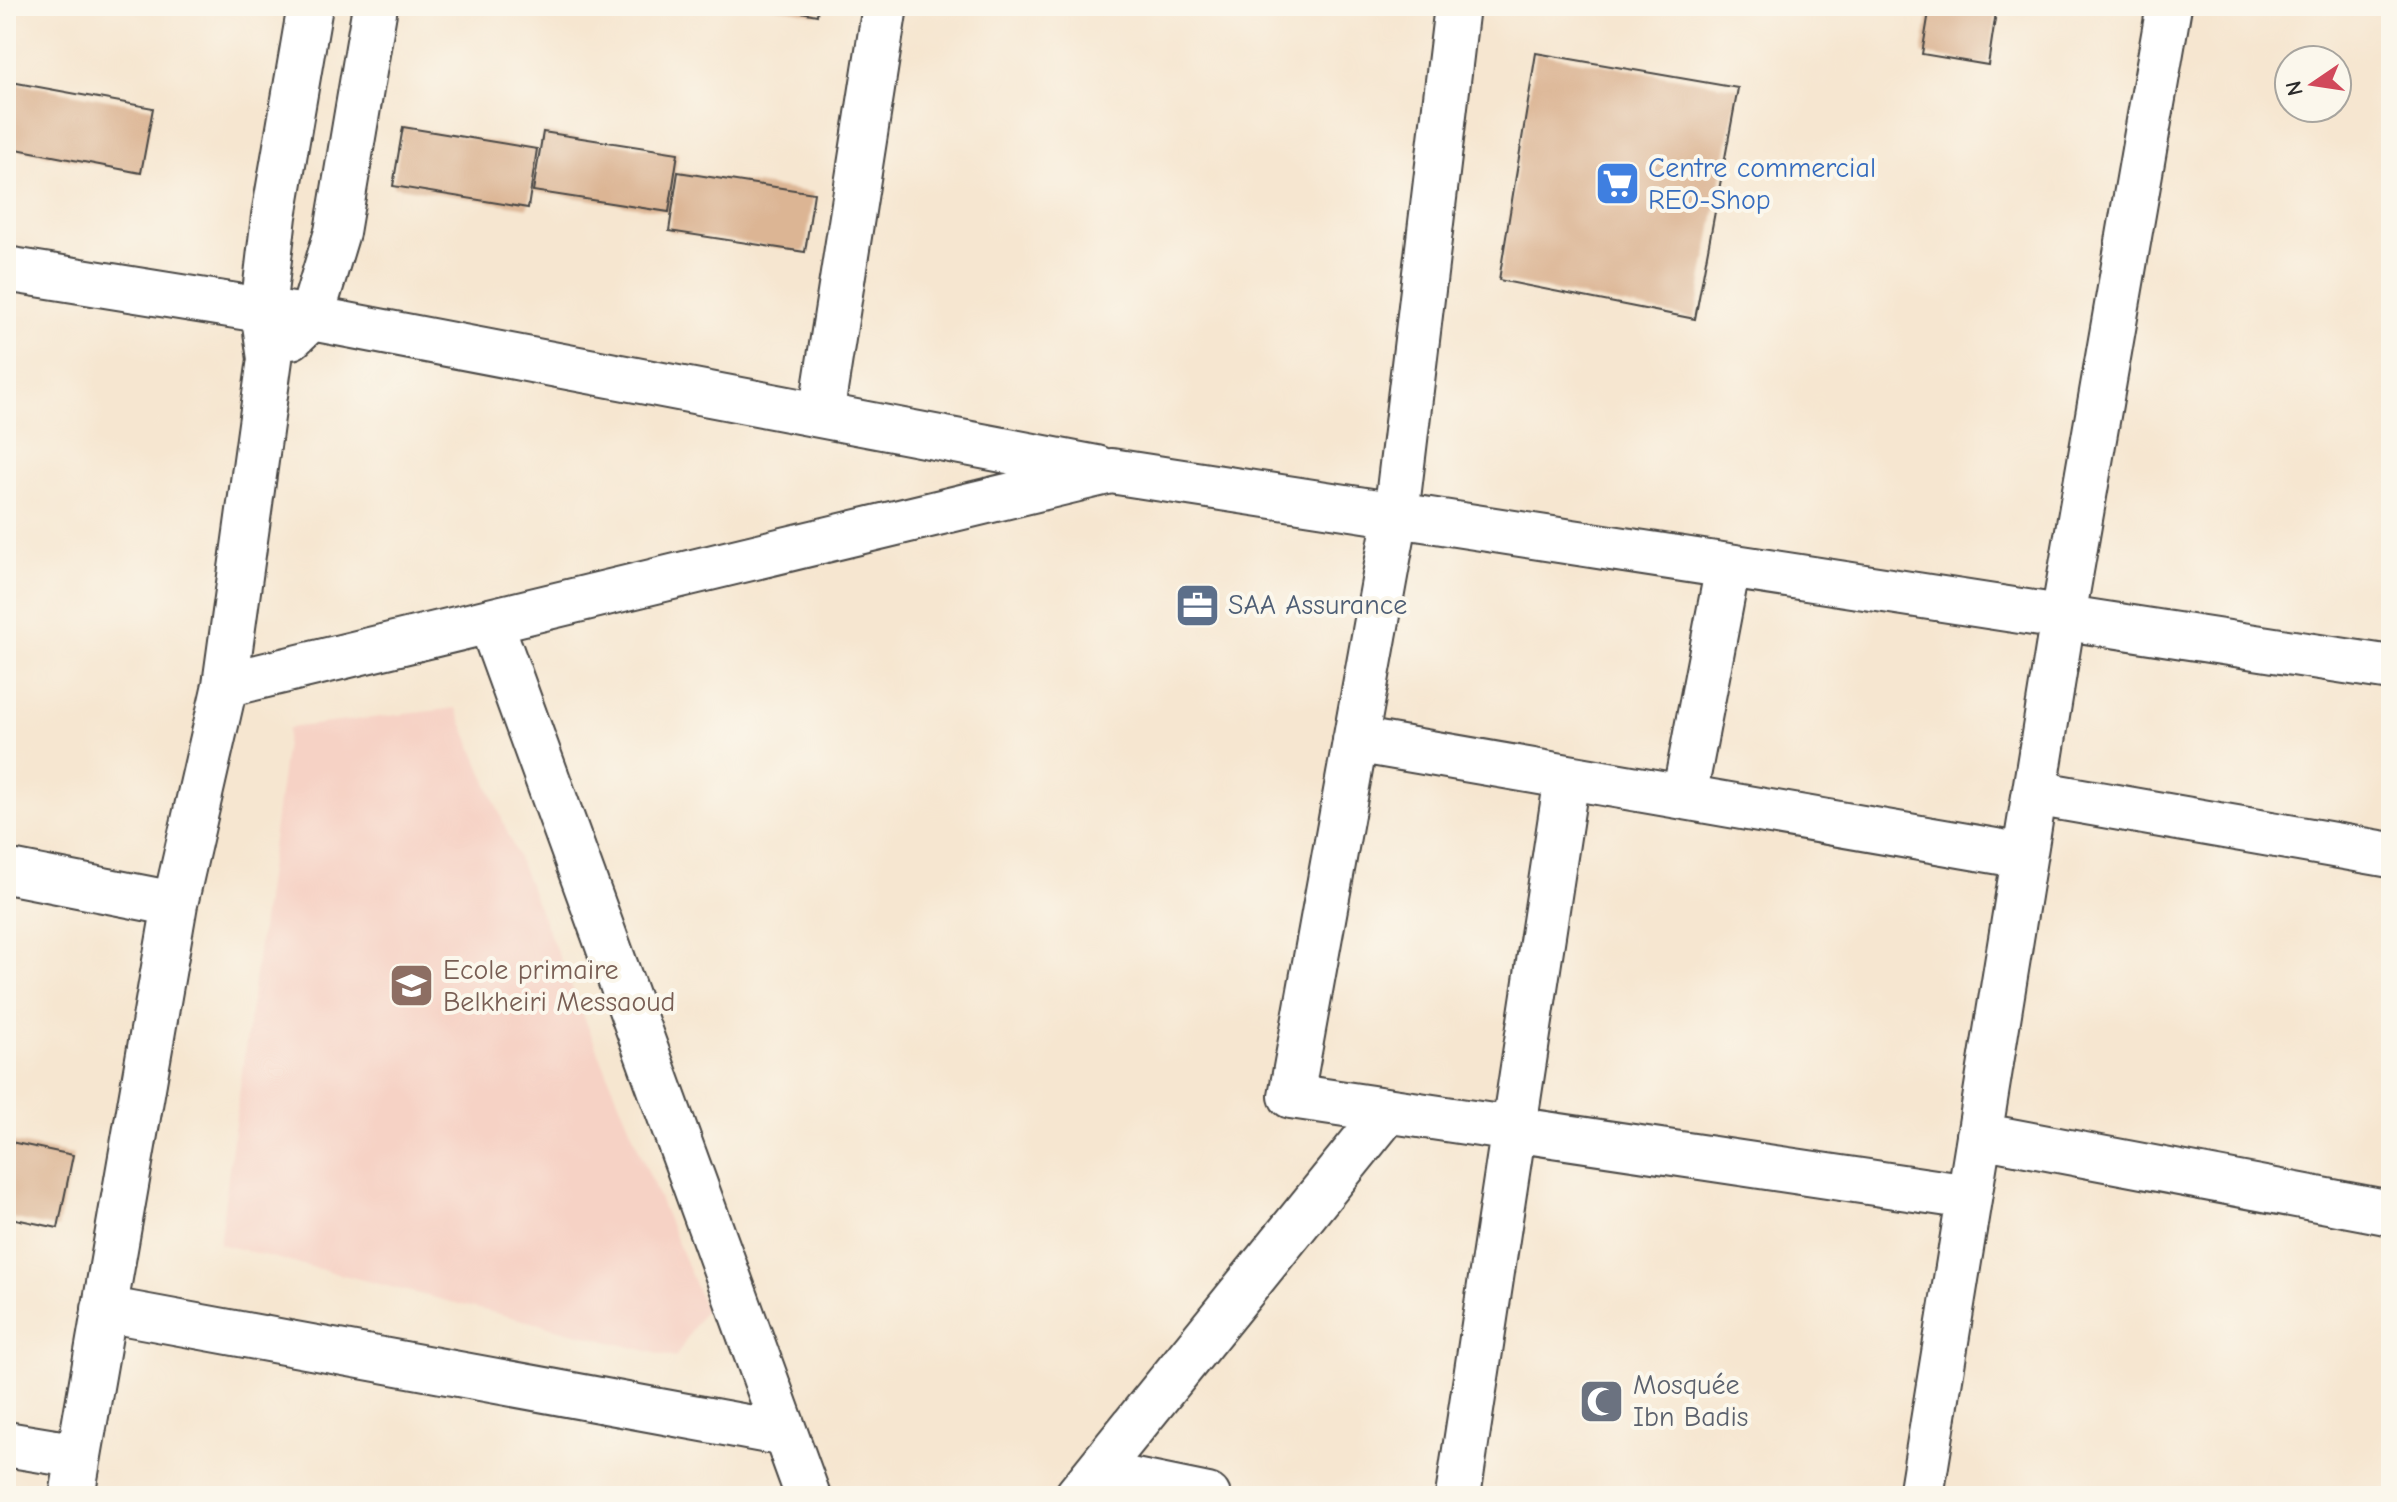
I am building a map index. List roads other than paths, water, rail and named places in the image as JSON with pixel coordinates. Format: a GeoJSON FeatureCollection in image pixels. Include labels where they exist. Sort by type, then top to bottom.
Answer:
{"type":"FeatureCollection","features":[{"type":"Feature","properties":{"kind":"street"},"geometry":{"type":"LineString","coordinates":[[6,1444],[76,1476],[175,904],[225,685],[270,359],[263,310],[274,216],[310,6]]}},
{"type":"Feature","properties":{"kind":"street"},"geometry":{"type":"LineString","coordinates":[[270,359],[311,318],[337,232],[375,6]]}},
{"type":"Feature","properties":{"kind":"street"},"geometry":{"type":"LineString","coordinates":[[821,415],[885,6]]}},
{"type":"Feature","properties":{"kind":"street"},"geometry":{"type":"LineString","coordinates":[[1457,6],[1396,515],[1291,1096],[1969,1197]]}},
{"type":"Feature","properties":{"kind":"street"},"geometry":{"type":"LineString","coordinates":[[1921,1496],[2063,617],[2169,6]]}},
{"type":"Feature","properties":{"kind":"street"},"geometry":{"type":"LineString","coordinates":[[6,269],[311,318],[1111,471],[2391,668]]}},
{"type":"Feature","properties":{"kind":"street"},"geometry":{"type":"LineString","coordinates":[[225,685],[1111,471]]}},
{"type":"Feature","properties":{"kind":"street"},"geometry":{"type":"LineString","coordinates":[[1684,797],[1728,566]]}},
{"type":"Feature","properties":{"kind":"street"},"geometry":{"type":"LineString","coordinates":[[490,621],[808,1496]]}},
{"type":"Feature","properties":{"kind":"street"},"geometry":{"type":"LineString","coordinates":[[1355,740],[2024,856]]}},
{"type":"Feature","properties":{"kind":"street"},"geometry":{"type":"LineString","coordinates":[[1458,1496],[1567,777]]}},
{"type":"Feature","properties":{"kind":"street"},"geometry":{"type":"LineString","coordinates":[[2035,793],[2391,855]]}},
{"type":"Feature","properties":{"kind":"street"},"geometry":{"type":"LineString","coordinates":[[6,871],[175,904]]}},
{"type":"Feature","properties":{"kind":"street"},"geometry":{"type":"LineString","coordinates":[[1086,1484],[1388,1111]]}},
{"type":"Feature","properties":{"kind":"street"},"geometry":{"type":"LineString","coordinates":[[1979,1135],[2391,1213]]}},
{"type":"Feature","properties":{"kind":"street"},"geometry":{"type":"LineString","coordinates":[[104,1309],[785,1434]]}},
{"type":"Feature","properties":{"kind":"street"},"geometry":{"type":"LineString","coordinates":[[1086,1484],[1208,1496]]}},
{"type":"Feature","properties":{"kind":"place","name":"Centre commercial REO-Shop"},"geometry":{"type":"Point","coordinates":[1617,184]}},
{"type":"Feature","properties":{"kind":"place","name":"SAA Assurance"},"geometry":{"type":"Point","coordinates":[1197,605]}},
{"type":"Feature","properties":{"kind":"place","name":"Ecole primaire Belkheiri Messaoud"},"geometry":{"type":"Point","coordinates":[412,986]}},
{"type":"Feature","properties":{"kind":"place","name":"Mosquée Ibn Badis"},"geometry":{"type":"Point","coordinates":[1602,1401]}}]}
